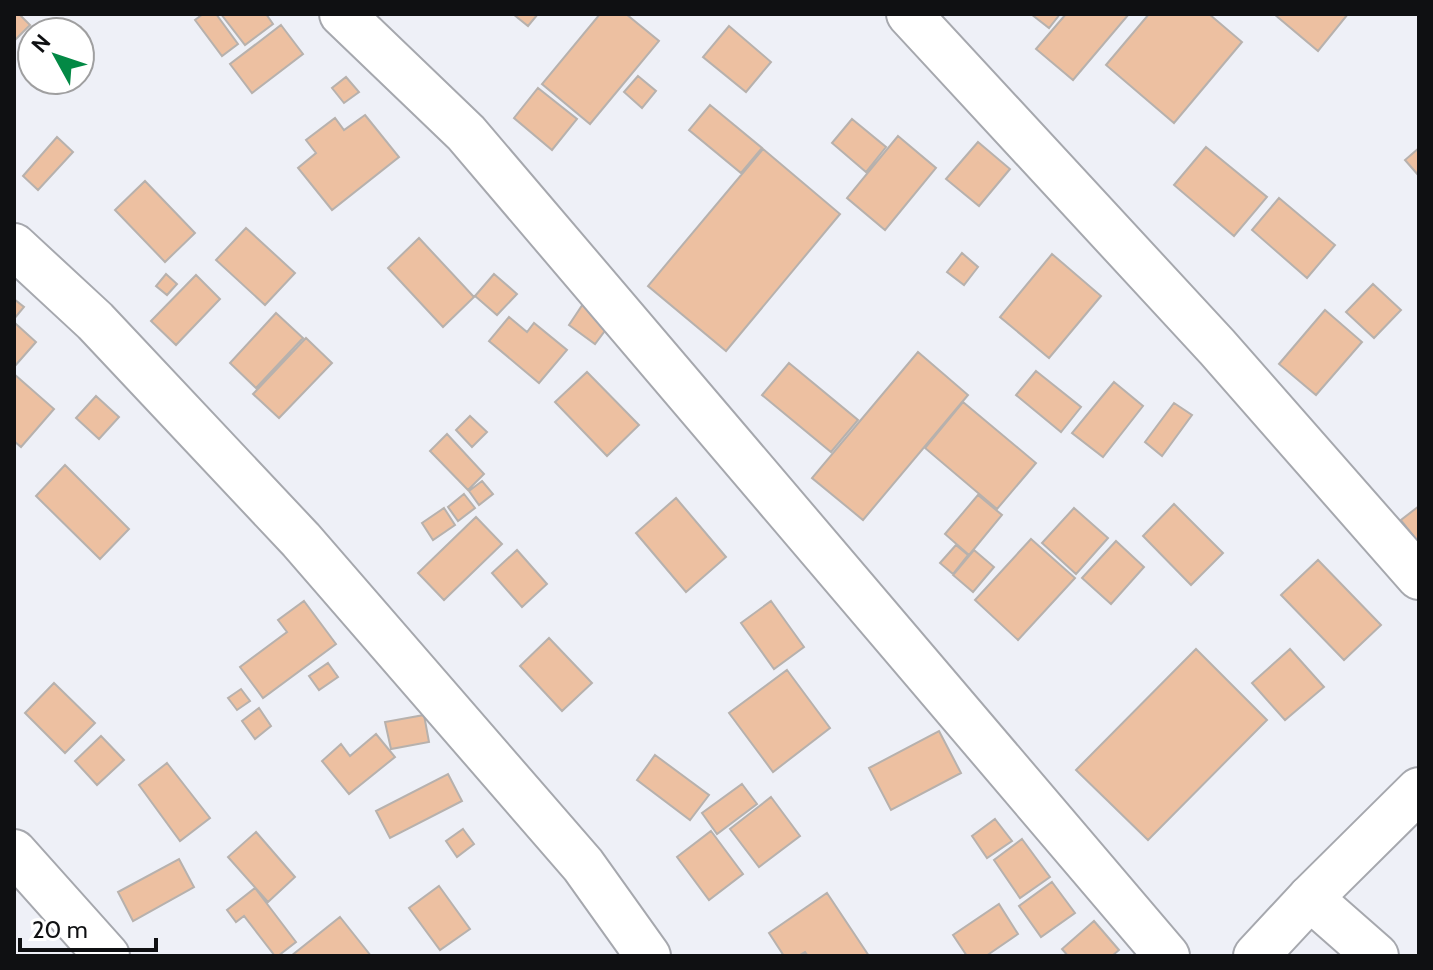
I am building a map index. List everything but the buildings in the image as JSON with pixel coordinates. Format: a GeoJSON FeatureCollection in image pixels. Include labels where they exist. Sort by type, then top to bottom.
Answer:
{"type":"FeatureCollection","features":[{"type":"Feature","properties":{"kind":"main road"},"geometry":{"type":"LineString","coordinates":[[342,14],[466,133],[1167,956]]}},
{"type":"Feature","properties":{"kind":"main road"},"geometry":{"type":"LineString","coordinates":[[909,14],[1217,347],[1419,577]]}},
{"type":"Feature","properties":{"kind":"main road"},"geometry":{"type":"LineString","coordinates":[[14,246],[95,321],[301,540],[583,865],[648,956]]}},
{"type":"Feature","properties":{"kind":"main road"},"geometry":{"type":"LineString","coordinates":[[1256,956],[1419,790]]}},
{"type":"Feature","properties":{"kind":"main road"},"geometry":{"type":"LineString","coordinates":[[14,852],[107,956]]}},
{"type":"Feature","properties":{"kind":"main road"},"geometry":{"type":"LineString","coordinates":[[1310,898],[1376,956]]}}]}
